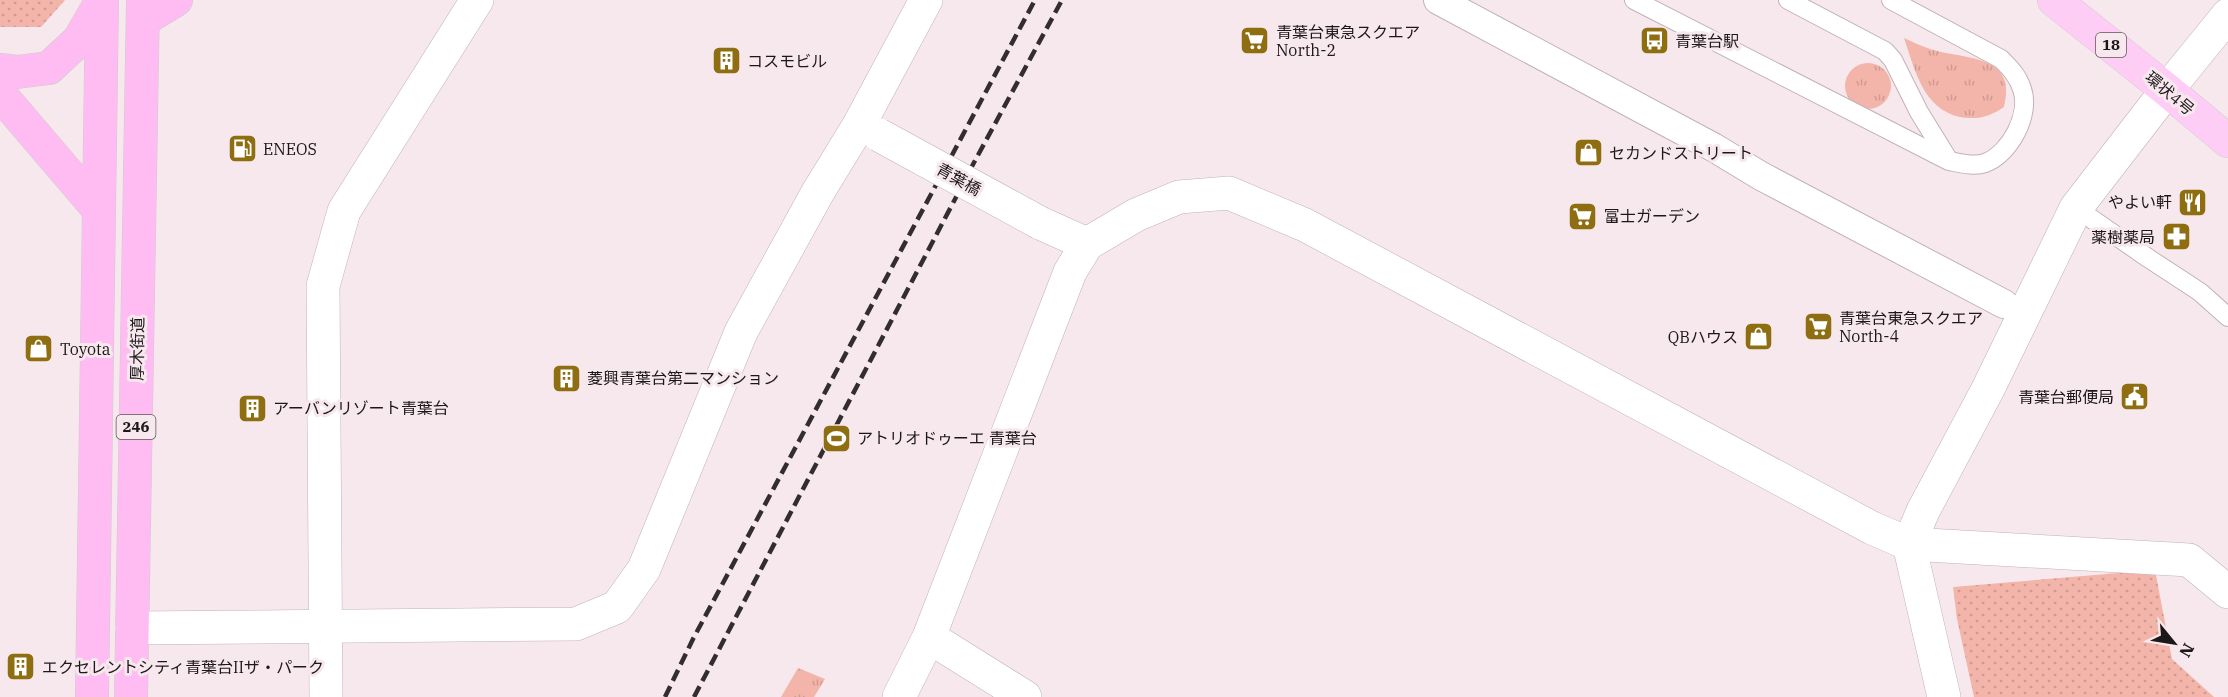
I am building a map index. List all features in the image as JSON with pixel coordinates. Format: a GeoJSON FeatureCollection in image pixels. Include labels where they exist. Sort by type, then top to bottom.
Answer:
{"type":"FeatureCollection","features":[{"type":"Feature","properties":{"kind":"highway"},"geometry":{"type":"LineString","coordinates":[[0,70],[17,72],[49,68],[80,40],[102,0]]}},
{"type":"Feature","properties":{"kind":"highway","name":"246"},"geometry":{"type":"LineString","coordinates":[[92,697],[102,0]]}},
{"type":"Feature","properties":{"kind":"highway"},"geometry":{"type":"LineString","coordinates":[[143,10],[176,0]]}},
{"type":"Feature","properties":{"kind":"highway","name":"厚木街道"},"geometry":{"type":"LineString","coordinates":[[131,697],[143,10]]}},
{"type":"Feature","properties":{"kind":"highway"},"geometry":{"type":"LineString","coordinates":[[0,94],[99,210]]}},
{"type":"Feature","properties":{"kind":"main road","name":"環状4号"},"geometry":{"type":"LineString","coordinates":[[2054,0],[2228,141]]}},
{"type":"Feature","properties":{"kind":"street"},"geometry":{"type":"LineString","coordinates":[[326,697],[323,286],[344,211],[477,0]]}},
{"type":"Feature","properties":{"kind":"street"},"geometry":{"type":"LineString","coordinates":[[132,628],[576,624],[617,607],[644,569],[741,332],[818,192],[869,130],[926,0]]}},
{"type":"Feature","properties":{"kind":"street"},"geometry":{"type":"LineString","coordinates":[[1437,0],[1713,147],[1761,176],[2004,304]]}},
{"type":"Feature","properties":{"kind":"street"},"geometry":{"type":"LineString","coordinates":[[1944,697],[1909,544],[1923,511],[1988,389],[2076,208],[2228,15]]}},
{"type":"Feature","properties":{"kind":"street","name":"青葉橋"},"geometry":{"type":"LineString","coordinates":[[869,130],[1040,223],[1087,244]]}},
{"type":"Feature","properties":{"kind":"street"},"geometry":{"type":"LineString","coordinates":[[899,697],[929,637],[1070,272],[1087,244],[1136,215],[1179,197],[1229,193],[1332,239],[1872,528],[1909,544],[2189,560],[2228,592]]}},
{"type":"Feature","properties":{"kind":"street"},"geometry":{"type":"LineString","coordinates":[[929,637],[1025,697]]}},
{"type":"Feature","properties":{"kind":"lane"},"geometry":{"type":"LineString","coordinates":[[1634,0],[1949,161],[1968,165],[1985,163],[2001,153],[2015,134],[2023,113],[2023,91],[2015,74],[2001,59],[1891,0]]}},
{"type":"Feature","properties":{"kind":"lane"},"geometry":{"type":"LineString","coordinates":[[1788,0],[1885,51],[1893,60],[1919,112],[1949,161]]}},
{"type":"Feature","properties":{"kind":"lane"},"geometry":{"type":"LineString","coordinates":[[2076,208],[2200,292],[2228,317]]}},
{"type":"Feature","properties":{"kind":"green space"},"geometry":{"type":"Polygon","coordinates":[[[0,0],[65,0],[41,27],[0,27],[0,0]]]}},
{"type":"Feature","properties":{"kind":"green space"},"geometry":{"type":"Polygon","coordinates":[[[1904,38],[1930,49],[1972,58],[1996,68],[2003,77],[2006,89],[2004,107],[1978,118],[1960,117],[1947,113],[1937,106],[1922,86],[1904,38]]]}},
{"type":"Feature","properties":{"kind":"green space"},"geometry":{"type":"Polygon","coordinates":[[[1868,63],[1884,70],[1891,86],[1884,102],[1868,109],[1852,102],[1845,86],[1852,70],[1868,63]]]}},
{"type":"Feature","properties":{"kind":"green space"},"geometry":{"type":"Polygon","coordinates":[[[2155,570],[2172,659],[2214,697],[1974,697],[1957,619],[1953,587],[2155,570]]]}},
{"type":"Feature","properties":{"kind":"green space"},"geometry":{"type":"Polygon","coordinates":[[[798,668],[825,679],[814,697],[781,697],[798,668]]]}},
{"type":"Feature","properties":{"kind":"railway"},"geometry":{"type":"LineString","coordinates":[[665,697],[693,639],[1035,0]]}},
{"type":"Feature","properties":{"kind":"railway"},"geometry":{"type":"LineString","coordinates":[[958,178],[964,181],[1062,0]]}},
{"type":"Feature","properties":{"kind":"railway"},"geometry":{"type":"LineString","coordinates":[[694,697],[964,182],[944,171]]}},
{"type":"Feature","properties":{"kind":"place","name":"青葉台東急スクエア North-2"},"geometry":{"type":"Point","coordinates":[1255,41]}},
{"type":"Feature","properties":{"kind":"place","name":"青葉台駅"},"geometry":{"type":"Point","coordinates":[1654,41]}},
{"type":"Feature","properties":{"kind":"place","name":"コスモビル"},"geometry":{"type":"Point","coordinates":[726,61]}},
{"type":"Feature","properties":{"kind":"place","name":"ENEOS"},"geometry":{"type":"Point","coordinates":[242,149]}},
{"type":"Feature","properties":{"kind":"place","name":"セカンドストリート"},"geometry":{"type":"Point","coordinates":[1588,153]}},
{"type":"Feature","properties":{"kind":"place","name":"やよい軒"},"geometry":{"type":"Point","coordinates":[2193,202]}},
{"type":"Feature","properties":{"kind":"place","name":"富士ガーデン"},"geometry":{"type":"Point","coordinates":[1583,216]}},
{"type":"Feature","properties":{"kind":"place","name":"薬樹薬局"},"geometry":{"type":"Point","coordinates":[2176,237]}},
{"type":"Feature","properties":{"kind":"place","name":"青葉台東急スクエア North-4"},"geometry":{"type":"Point","coordinates":[1818,327]}},
{"type":"Feature","properties":{"kind":"place","name":"QBハウス"},"geometry":{"type":"Point","coordinates":[1759,337]}},
{"type":"Feature","properties":{"kind":"place","name":"Toyota"},"geometry":{"type":"Point","coordinates":[39,349]}},
{"type":"Feature","properties":{"kind":"place","name":"菱興青葉台第二マンション"},"geometry":{"type":"Point","coordinates":[566,378]}},
{"type":"Feature","properties":{"kind":"place","name":"青葉台郵便局"},"geometry":{"type":"Point","coordinates":[2135,397]}},
{"type":"Feature","properties":{"kind":"place","name":"アーバンリゾート青葉台"},"geometry":{"type":"Point","coordinates":[252,408]}},
{"type":"Feature","properties":{"kind":"place","name":"アトリオドゥーエ 青葉台"},"geometry":{"type":"Point","coordinates":[836,438]}},
{"type":"Feature","properties":{"kind":"place","name":"エクセレントシティ青葉台IIザ・パーク"},"geometry":{"type":"Point","coordinates":[21,667]}}]}
